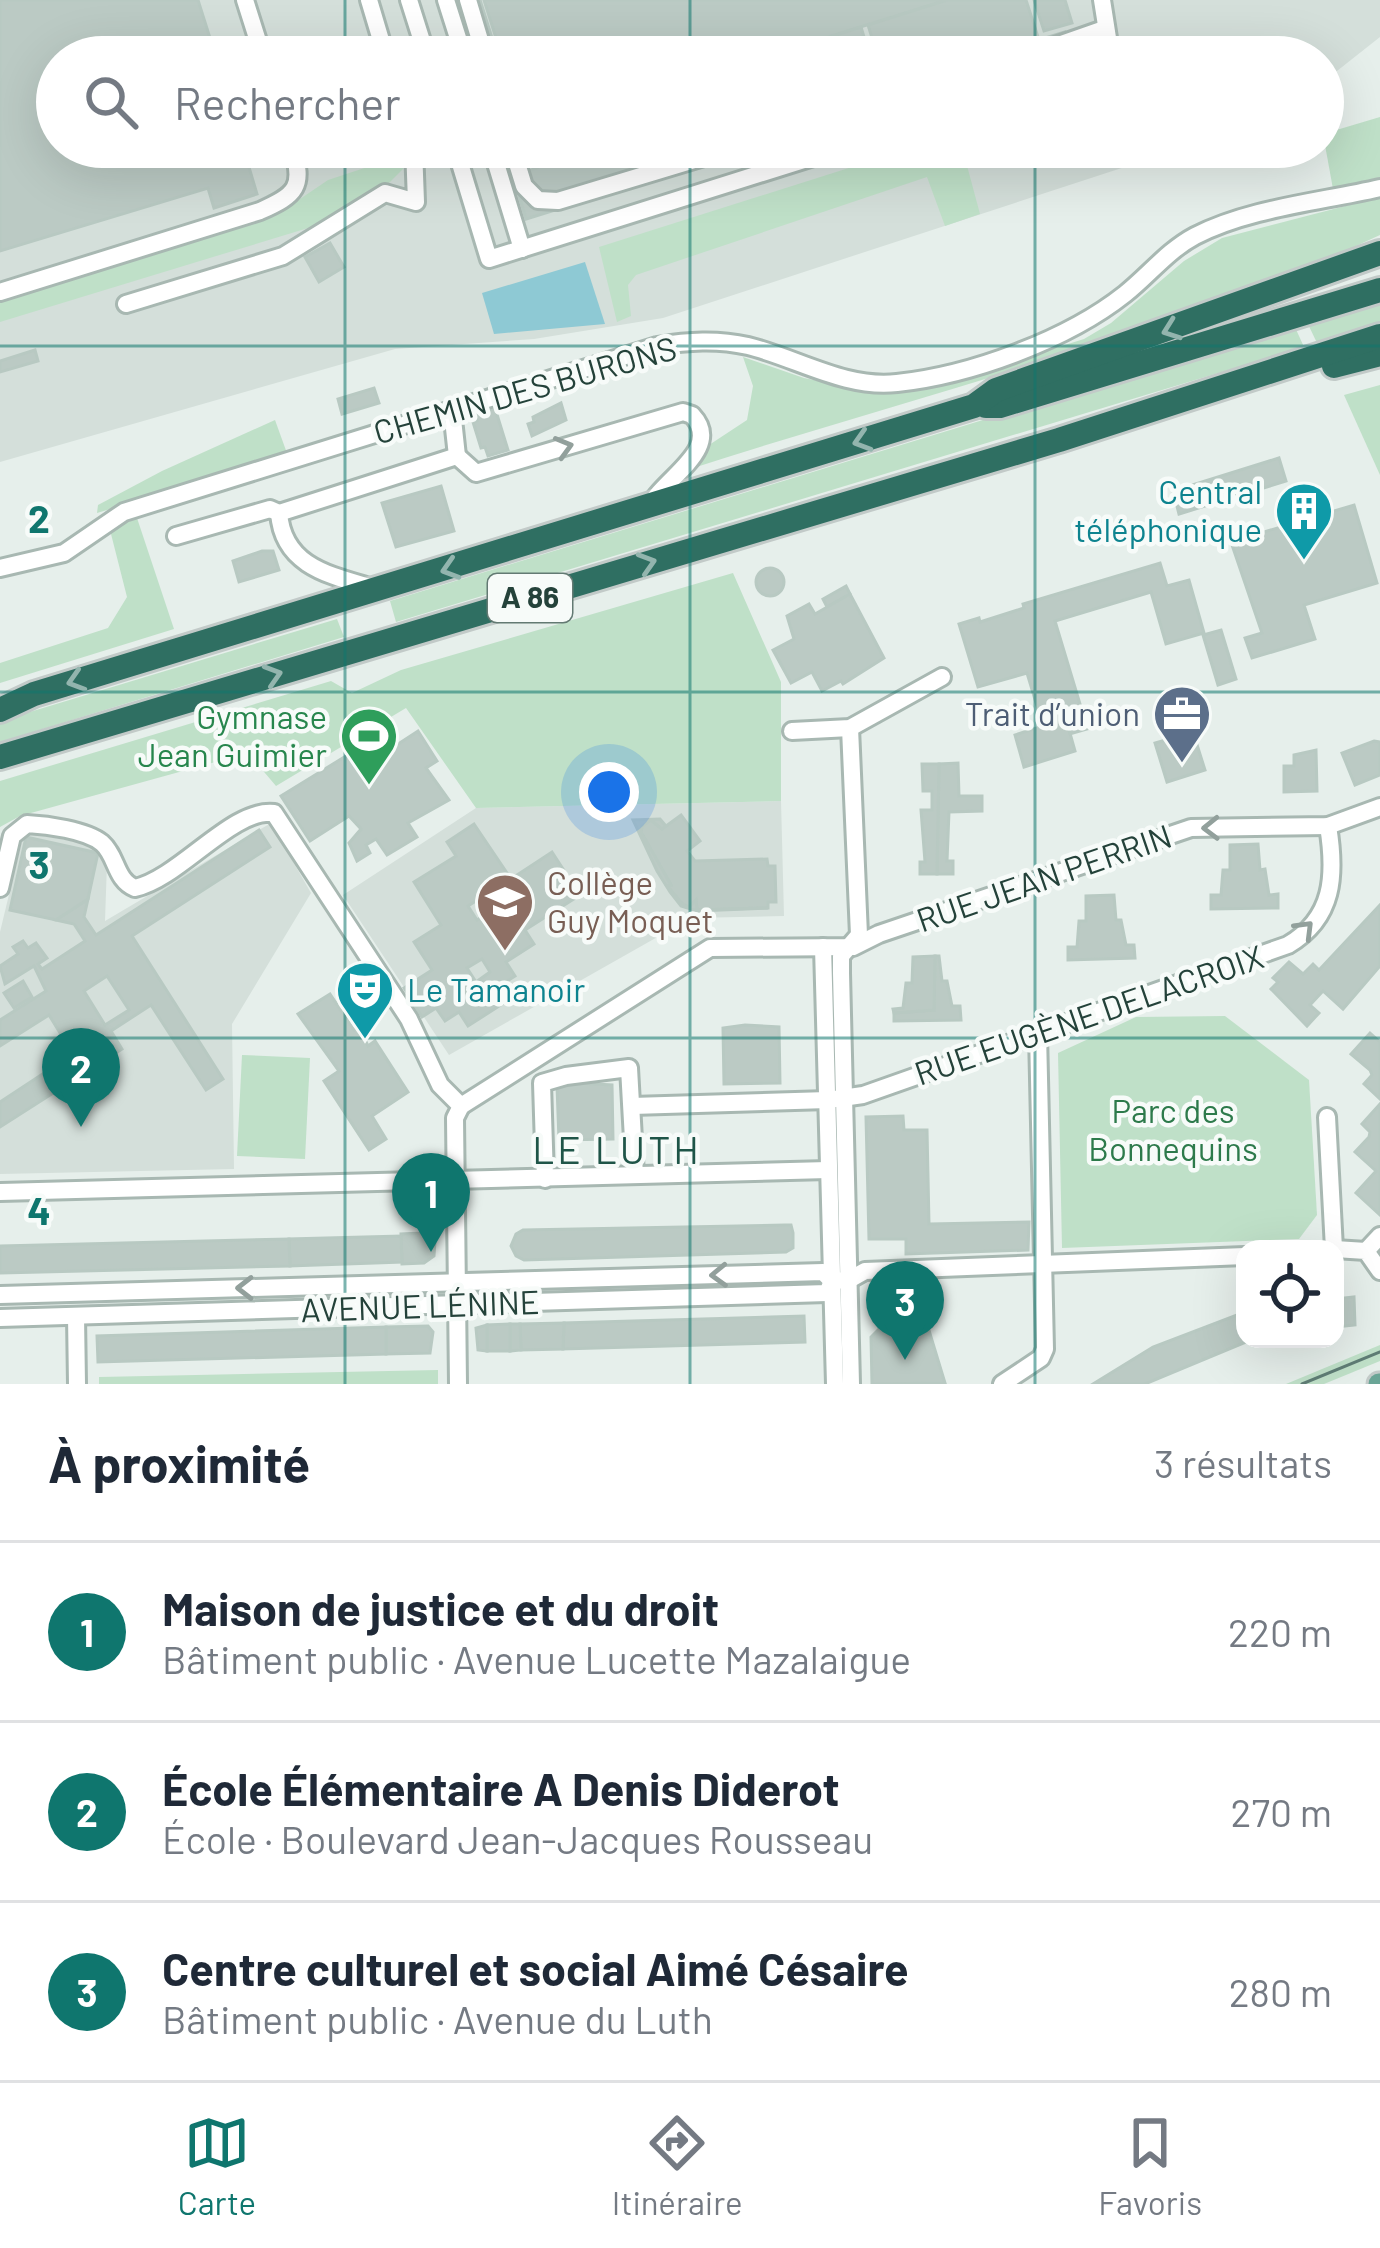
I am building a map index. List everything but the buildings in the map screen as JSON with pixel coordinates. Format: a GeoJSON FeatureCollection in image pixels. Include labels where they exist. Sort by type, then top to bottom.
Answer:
{"type":"FeatureCollection","features":[{"type":"Feature","properties":{"kind":"highway"},"geometry":{"type":"LineString","coordinates":[[974,406],[996,390],[1380,253]]}},
{"type":"Feature","properties":{"kind":"highway","name":"A 86"},"geometry":{"type":"LineString","coordinates":[[0,710],[34,694],[974,406],[1000,406],[1380,290]]}},
{"type":"Feature","properties":{"kind":"highway","name":"A 86"},"geometry":{"type":"LineString","coordinates":[[0,757],[1059,440],[1380,336]]}},
{"type":"Feature","properties":{"kind":"highway"},"geometry":{"type":"LineString","coordinates":[[1281,366],[1304,375],[1380,354]]}},
{"type":"Feature","properties":{"kind":"highway"},"geometry":{"type":"LineString","coordinates":[[0,695],[34,694]]}},
{"type":"Feature","properties":{"kind":"street"},"geometry":{"type":"LineString","coordinates":[[245,0],[256,36]]}},
{"type":"Feature","properties":{"kind":"street"},"geometry":{"type":"LineString","coordinates":[[369,0],[380,36]]}},
{"type":"Feature","properties":{"kind":"street"},"geometry":{"type":"LineString","coordinates":[[409,0],[420,36]]}},
{"type":"Feature","properties":{"kind":"street"},"geometry":{"type":"LineString","coordinates":[[446,0],[457,36]]}},
{"type":"Feature","properties":{"kind":"street"},"geometry":{"type":"LineString","coordinates":[[468,0],[479,36]]}},
{"type":"Feature","properties":{"kind":"street"},"geometry":{"type":"LineString","coordinates":[[1102,0],[1105,36]]}},
{"type":"Feature","properties":{"kind":"street"},"geometry":{"type":"LineString","coordinates":[[1083,36],[1103,29]]}},
{"type":"Feature","properties":{"kind":"street"},"geometry":{"type":"LineString","coordinates":[[0,292],[260,212],[287,199],[297,187],[298,168]]}},
{"type":"Feature","properties":{"kind":"street"},"geometry":{"type":"LineString","coordinates":[[126,304],[283,256],[385,193],[416,202],[417,168]]}},
{"type":"Feature","properties":{"kind":"street"},"geometry":{"type":"LineString","coordinates":[[461,168],[489,259],[778,168]]}},
{"type":"Feature","properties":{"kind":"street"},"geometry":{"type":"LineString","coordinates":[[497,168],[522,249]]}},
{"type":"Feature","properties":{"kind":"street"},"geometry":{"type":"LineString","coordinates":[[518,168],[524,186],[538,200],[558,202],[668,168]]}},
{"type":"Feature","properties":{"kind":"street","name":"CHEMIN DES BURONS"},"geometry":{"type":"LineString","coordinates":[[0,568],[64,553],[124,512],[685,341],[748,346],[856,380],[895,384],[947,373],[1019,351],[1083,324],[1170,252],[1226,223],[1380,188]]}},
{"type":"Feature","properties":{"kind":"street"},"geometry":{"type":"LineString","coordinates":[[452,410],[457,456],[476,473],[683,412],[692,415],[701,428],[701,443],[650,506]]}},
{"type":"Feature","properties":{"kind":"street"},"geometry":{"type":"LineString","coordinates":[[279,513],[457,456]]}},
{"type":"Feature","properties":{"kind":"street"},"geometry":{"type":"LineString","coordinates":[[176,536],[270,508],[279,513],[290,551],[309,565],[380,590]]}},
{"type":"Feature","properties":{"kind":"street"},"geometry":{"type":"LineString","coordinates":[[792,731],[850,728],[942,677]]}},
{"type":"Feature","properties":{"kind":"street"},"geometry":{"type":"LineString","coordinates":[[835,1384],[841,956],[859,934],[850,728]]}},
{"type":"Feature","properties":{"kind":"street","name":"RUE JEAN PERRIN"},"geometry":{"type":"LineString","coordinates":[[853,947],[879,934],[1191,828],[1328,826],[1380,807]]}},
{"type":"Feature","properties":{"kind":"street"},"geometry":{"type":"LineString","coordinates":[[0,888],[12,836],[27,824],[95,838],[108,851],[124,883],[135,888],[155,882],[254,815],[274,813],[399,1002],[440,1085],[461,1106]]}},
{"type":"Feature","properties":{"kind":"street","name":"RUE EUGÈNE DELACROIX"},"geometry":{"type":"LineString","coordinates":[[632,1106],[836,1099],[1298,940],[1329,902],[1328,826]]}},
{"type":"Feature","properties":{"kind":"street"},"geometry":{"type":"LineString","coordinates":[[458,1384],[454,1118],[461,1106],[710,947],[853,947]]}},
{"type":"Feature","properties":{"kind":"street"},"geometry":{"type":"LineString","coordinates":[[823,947],[836,1099],[828,1170],[851,1384]]}},
{"type":"Feature","properties":{"kind":"street"},"geometry":{"type":"LineString","coordinates":[[1002,1384],[1041,1358],[1045,1349],[1038,1033]]}},
{"type":"Feature","properties":{"kind":"street"},"geometry":{"type":"LineString","coordinates":[[545,1179],[542,1083],[629,1068],[635,1175]]}},
{"type":"Feature","properties":{"kind":"street"},"geometry":{"type":"LineString","coordinates":[[1327,1117],[1334,1240]]}},
{"type":"Feature","properties":{"kind":"street"},"geometry":{"type":"LineString","coordinates":[[0,1192],[828,1170]]}},
{"type":"Feature","properties":{"kind":"street"},"geometry":{"type":"LineString","coordinates":[[1366,1251],[1380,1236]]}},
{"type":"Feature","properties":{"kind":"street"},"geometry":{"type":"LineString","coordinates":[[1344,1250],[1366,1251]]}},
{"type":"Feature","properties":{"kind":"street"},"geometry":{"type":"LineString","coordinates":[[1366,1251],[1380,1271]]}},
{"type":"Feature","properties":{"kind":"street"},"geometry":{"type":"LineString","coordinates":[[840,1281],[865,1271],[1236,1256]]}},
{"type":"Feature","properties":{"kind":"street","name":"AVENUE LÉNINE"},"geometry":{"type":"LineString","coordinates":[[0,1294],[823,1272],[840,1281],[827,1293],[0,1318]]}},
{"type":"Feature","properties":{"kind":"street"},"geometry":{"type":"LineString","coordinates":[[76,1316],[77,1384]]}},
{"type":"Feature","properties":{"kind":"shaded area"},"geometry":{"type":"Polygon","coordinates":[[[0,0],[1380,0],[1380,37],[1344,65],[1344,36],[36,36],[36,168],[1122,168],[663,318],[534,339],[395,349],[0,462],[0,0]]]}},
{"type":"Feature","properties":{"kind":"shaded area","name":"Collège Guy Moquet"},"geometry":{"type":"Polygon","coordinates":[[[781,801],[784,916],[691,918],[449,1055],[343,895],[476,808],[781,801]]]}},
{"type":"Feature","properties":{"kind":"shaded area"},"geometry":{"type":"Polygon","coordinates":[[[271,823],[311,893],[232,1024],[234,1169],[0,1174],[0,932],[24,832],[97,846],[107,863],[105,921],[271,823]]]}},
{"type":"Feature","properties":{"kind":"green space"},"geometry":{"type":"Polygon","coordinates":[[[1380,117],[1380,177],[1333,189],[1329,168],[1344,168],[1344,128],[1380,117]]]}},
{"type":"Feature","properties":{"kind":"green space"},"geometry":{"type":"Polygon","coordinates":[[[364,168],[403,168],[386,186],[331,221],[0,322],[0,302],[275,216],[328,180],[364,168]]]}},
{"type":"Feature","properties":{"kind":"green space"},"geometry":{"type":"Polygon","coordinates":[[[849,168],[968,168],[980,214],[945,226],[927,177],[636,275],[628,285],[631,316],[617,322],[599,247],[849,168]]]}},
{"type":"Feature","properties":{"kind":"green space"},"geometry":{"type":"Polygon","coordinates":[[[1380,197],[1380,235],[1296,272],[1124,335],[687,470],[706,447],[747,420],[753,386],[743,357],[804,378],[868,391],[924,389],[1084,339],[1111,323],[1184,261],[1222,238],[1380,197]]]}},
{"type":"Feature","properties":{"kind":"green space"},"geometry":{"type":"Polygon","coordinates":[[[1380,301],[1380,324],[1317,343],[1307,322],[1380,301]]]}},
{"type":"Feature","properties":{"kind":"green space"},"geometry":{"type":"Polygon","coordinates":[[[1294,325],[1304,347],[396,622],[390,601],[1294,325]]]}},
{"type":"Feature","properties":{"kind":"green space"},"geometry":{"type":"Polygon","coordinates":[[[1380,385],[1380,475],[1344,395],[1380,385]]]}},
{"type":"Feature","properties":{"kind":"green space"},"geometry":{"type":"Polygon","coordinates":[[[275,420],[288,456],[97,513],[98,505],[162,471],[275,420]]]}},
{"type":"Feature","properties":{"kind":"green space"},"geometry":{"type":"Polygon","coordinates":[[[137,518],[174,629],[0,683],[0,663],[108,628],[127,597],[110,530],[137,518]]]}},
{"type":"Feature","properties":{"kind":"green space"},"geometry":{"type":"Polygon","coordinates":[[[733,573],[781,682],[781,801],[476,808],[406,708],[276,786],[248,753],[20,816],[0,827],[0,781],[331,681],[352,693],[401,670],[733,573]]]}},
{"type":"Feature","properties":{"kind":"green space"},"geometry":{"type":"Polygon","coordinates":[[[337,619],[344,637],[0,742],[0,721],[337,619]]]}},
{"type":"Feature","properties":{"kind":"green space","name":"Parc des Bonnequins"},"geometry":{"type":"Polygon","coordinates":[[[1225,1016],[1309,1080],[1317,1215],[1299,1239],[1062,1248],[1058,1053],[1136,1017],[1225,1016]]]}},
{"type":"Feature","properties":{"kind":"green space"},"geometry":{"type":"Polygon","coordinates":[[[242,1055],[310,1058],[305,1159],[237,1156],[242,1055]]]}},
{"type":"Feature","properties":{"kind":"green space"},"geometry":{"type":"Polygon","coordinates":[[[1380,1345],[1380,1361],[1324,1384],[1286,1384],[1380,1345]]]}},
{"type":"Feature","properties":{"kind":"green space"},"geometry":{"type":"Polygon","coordinates":[[[438,1370],[438,1384],[99,1384],[99,1377],[438,1370]]]}},
{"type":"Feature","properties":{"kind":"water"},"geometry":{"type":"Polygon","coordinates":[[[585,262],[605,324],[494,334],[482,293],[585,262]]]}},
{"type":"Feature","properties":{"kind":"tram line"},"geometry":{"type":"LineString","coordinates":[[1302,1384],[1380,1352]]}},
{"type":"Feature","properties":{"kind":"place","name":"Central téléphonique"},"geometry":{"type":"Point","coordinates":[1304,562]}},
{"type":"Feature","properties":{"kind":"place","name":"Trait d’union"},"geometry":{"type":"Point","coordinates":[1182,765]}},
{"type":"Feature","properties":{"kind":"place","name":"Gymnase Jean Guimier"},"geometry":{"type":"Point","coordinates":[369,787]}},
{"type":"Feature","properties":{"kind":"place","name":"Collège Guy Moquet"},"geometry":{"type":"Point","coordinates":[505,953]}},
{"type":"Feature","properties":{"kind":"place","name":"Le Tamanoir"},"geometry":{"type":"Point","coordinates":[365,1041]}},
{"type":"Feature","properties":{"kind":"place","name":"École Élémentaire A Denis Diderot"},"geometry":{"type":"Point","coordinates":[81,1127]}},
{"type":"Feature","properties":{"kind":"place","name":"Maison de justice et du droit"},"geometry":{"type":"Point","coordinates":[431,1252]}},
{"type":"Feature","properties":{"kind":"place","name":"Centre culturel et social Aimé Césaire"},"geometry":{"type":"Point","coordinates":[905,1360]}},
{"type":"Feature","properties":{"kind":"district","name":"LE LUTH"},"geometry":{"type":"Point","coordinates":[617,1150]}}]}
